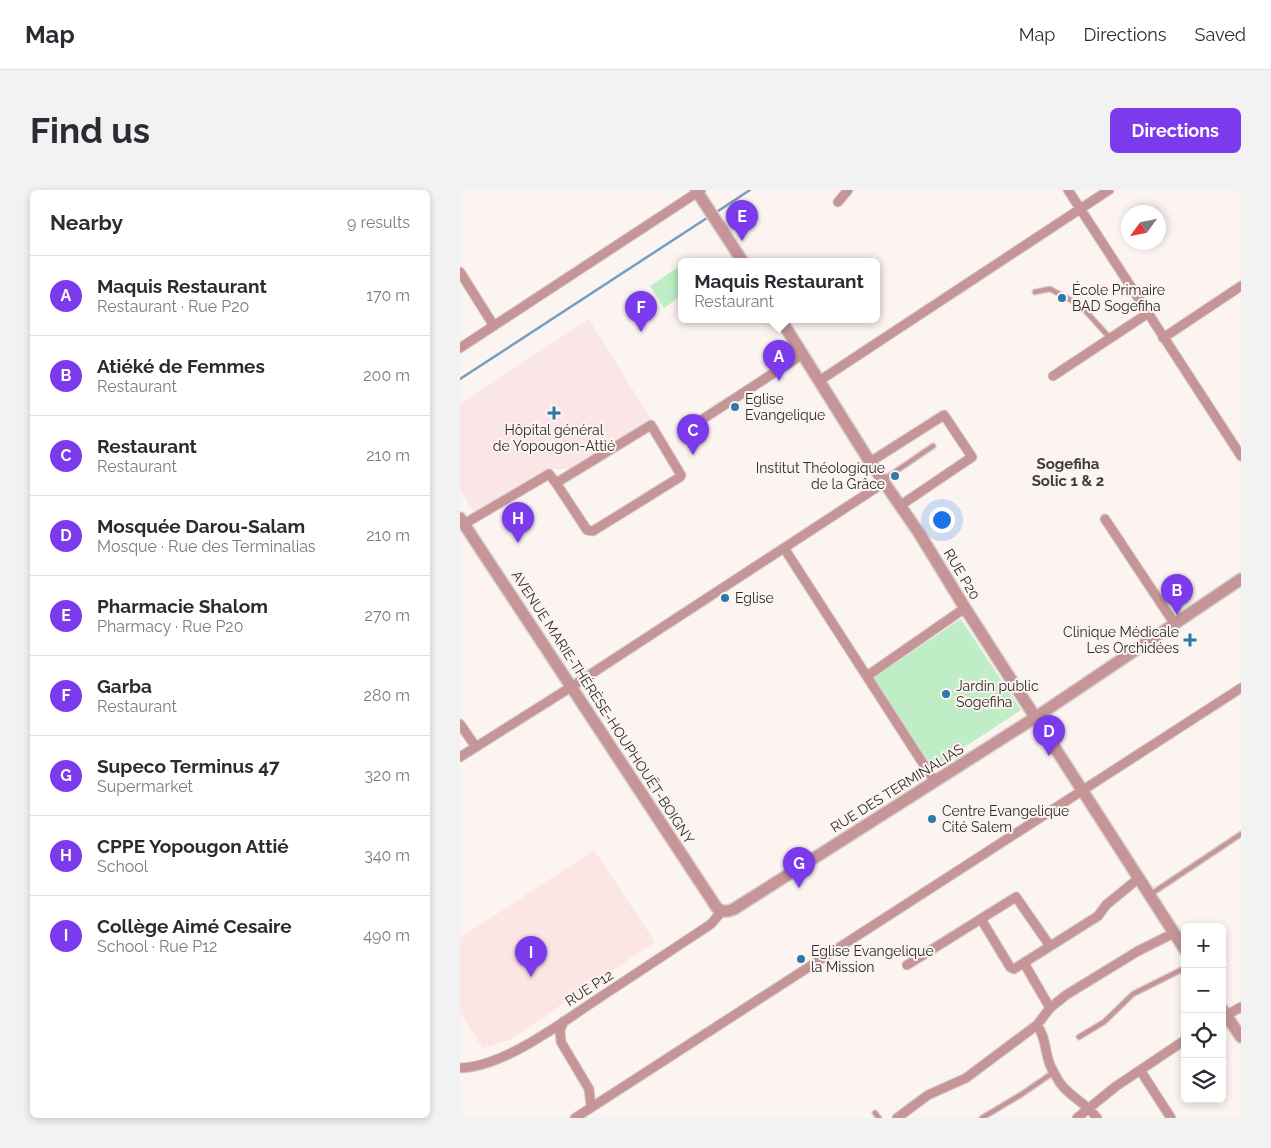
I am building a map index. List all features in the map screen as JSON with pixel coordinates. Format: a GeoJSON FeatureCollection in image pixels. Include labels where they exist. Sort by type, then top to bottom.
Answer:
{"type":"FeatureCollection","features":[{"type":"Feature","properties":{"kind":"street"},"geometry":{"type":"LineString","coordinates":[[838,202],[848,190]]}},
{"type":"Feature","properties":{"kind":"street"},"geometry":{"type":"LineString","coordinates":[[1068,190],[1241,456]]}},
{"type":"Feature","properties":{"kind":"street"},"geometry":{"type":"LineString","coordinates":[[819,381],[1109,190]]}},
{"type":"Feature","properties":{"kind":"street"},"geometry":{"type":"LineString","coordinates":[[460,348],[698,191],[740,258]]}},
{"type":"Feature","properties":{"kind":"street"},"geometry":{"type":"LineString","coordinates":[[460,272],[494,326]]}},
{"type":"Feature","properties":{"kind":"street"},"geometry":{"type":"LineString","coordinates":[[1163,338],[1241,286]]}},
{"type":"Feature","properties":{"kind":"street"},"geometry":{"type":"LineString","coordinates":[[1053,376],[1147,314]]}},
{"type":"Feature","properties":{"kind":"street","name":"RUE P20"},"geometry":{"type":"LineString","coordinates":[[783,323],[870,462],[901,505],[1181,944]]}},
{"type":"Feature","properties":{"kind":"street"},"geometry":{"type":"LineString","coordinates":[[689,428],[803,354]]}},
{"type":"Feature","properties":{"kind":"street"},"geometry":{"type":"LineString","coordinates":[[870,462],[944,415],[972,457],[901,505]]}},
{"type":"Feature","properties":{"kind":"street"},"geometry":{"type":"LineString","coordinates":[[462,521],[546,474],[550,474],[556,483],[590,531],[598,529],[681,475],[652,425],[556,483]]}},
{"type":"Feature","properties":{"kind":"street"},"geometry":{"type":"LineString","coordinates":[[460,757],[571,687],[884,481]]}},
{"type":"Feature","properties":{"kind":"street"},"geometry":{"type":"LineString","coordinates":[[1106,519],[1174,623]]}},
{"type":"Feature","properties":{"kind":"street","name":"AVENUE MARIE-THÉRÈSE-HOUPHOUËT-BOIGNY"},"geometry":{"type":"LineString","coordinates":[[462,521],[717,908],[722,911]]}},
{"type":"Feature","properties":{"kind":"street"},"geometry":{"type":"LineString","coordinates":[[784,548],[935,782]]}},
{"type":"Feature","properties":{"kind":"street","name":"RUE DES TERMINALIAS"},"geometry":{"type":"LineString","coordinates":[[722,911],[728,912],[734,909],[1036,718],[1241,579]]}},
{"type":"Feature","properties":{"kind":"street"},"geometry":{"type":"LineString","coordinates":[[867,676],[965,608]]}},
{"type":"Feature","properties":{"kind":"street"},"geometry":{"type":"LineString","coordinates":[[575,1118],[1241,688]]}},
{"type":"Feature","properties":{"kind":"street"},"geometry":{"type":"LineString","coordinates":[[460,724],[476,746]]}},
{"type":"Feature","properties":{"kind":"street"},"geometry":{"type":"LineString","coordinates":[[981,919],[1010,967],[1014,969],[1098,916],[1106,905],[1139,878]]}},
{"type":"Feature","properties":{"kind":"street"},"geometry":{"type":"LineString","coordinates":[[907,965],[1016,897],[1050,946]]}},
{"type":"Feature","properties":{"kind":"street","name":"RUE P12"},"geometry":{"type":"LineString","coordinates":[[460,1068],[468,1068],[498,1060],[564,1021],[711,924],[722,911]]}},
{"type":"Feature","properties":{"kind":"street"},"geometry":{"type":"LineString","coordinates":[[898,1118],[928,1095],[966,1078],[1037,1025],[1050,1008],[1066,996],[1138,951],[1174,933]]}},
{"type":"Feature","properties":{"kind":"street"},"geometry":{"type":"LineString","coordinates":[[1024,963],[1050,1008]]}},
{"type":"Feature","properties":{"kind":"street"},"geometry":{"type":"LineString","coordinates":[[1226,1013],[1241,1007]]}},
{"type":"Feature","properties":{"kind":"street"},"geometry":{"type":"LineString","coordinates":[[1226,1017],[1241,1036]]}},
{"type":"Feature","properties":{"kind":"street"},"geometry":{"type":"LineString","coordinates":[[564,1021],[560,1030],[561,1042],[588,1089],[591,1107]]}},
{"type":"Feature","properties":{"kind":"street"},"geometry":{"type":"LineString","coordinates":[[1037,1025],[1045,1039],[1049,1062],[1066,1091],[1090,1108],[1097,1118]]}},
{"type":"Feature","properties":{"kind":"street"},"geometry":{"type":"LineString","coordinates":[[1077,1118],[1115,1087],[1181,1043]]}},
{"type":"Feature","properties":{"kind":"street"},"geometry":{"type":"LineString","coordinates":[[1140,1070],[1171,1118]]}},
{"type":"Feature","properties":{"kind":"lane"},"geometry":{"type":"LineString","coordinates":[[1035,292],[1050,289],[1080,305],[1110,338]]}},
{"type":"Feature","properties":{"kind":"lane"},"geometry":{"type":"LineString","coordinates":[[884,481],[933,446]]}},
{"type":"Feature","properties":{"kind":"lane"},"geometry":{"type":"LineString","coordinates":[[1150,895],[1241,834]]}},
{"type":"Feature","properties":{"kind":"lane"},"geometry":{"type":"LineString","coordinates":[[1079,1037],[1104,1022],[1133,994],[1181,970]]}},
{"type":"Feature","properties":{"kind":"lane"},"geometry":{"type":"LineString","coordinates":[[982,1118],[1054,1072]]}},
{"type":"Feature","properties":{"kind":"lane"},"geometry":{"type":"LineString","coordinates":[[875,1113],[879,1118]]}},
{"type":"Feature","properties":{"kind":"shaded area","name":"Hôpital général de Yopougon-Attié"},"geometry":{"type":"Polygon","coordinates":[[[589,319],[653,422],[574,477],[566,469],[543,471],[475,513],[460,489],[460,404],[589,319]]]}},
{"type":"Feature","properties":{"kind":"shaded area"},"geometry":{"type":"Polygon","coordinates":[[[594,850],[655,942],[509,1040],[483,1049],[460,1012],[460,938],[594,850]]]}},
{"type":"Feature","properties":{"kind":"green space"},"geometry":{"type":"Polygon","coordinates":[[[678,267],[678,298],[664,308],[650,286],[678,267]]]}},
{"type":"Feature","properties":{"kind":"green space","name":"Jardin public Sogefiha"},"geometry":{"type":"Polygon","coordinates":[[[961,619],[1021,710],[931,769],[871,679],[961,619]]]}},
{"type":"Feature","properties":{"kind":"waterway"},"geometry":{"type":"LineString","coordinates":[[715,213],[750,190]]}},
{"type":"Feature","properties":{"kind":"waterway"},"geometry":{"type":"LineString","coordinates":[[460,379],[710,216]]}},
{"type":"Feature","properties":{"kind":"place","name":"Pharmacie Shalom"},"geometry":{"type":"Point","coordinates":[742,241]}},
{"type":"Feature","properties":{"kind":"place","name":"École Primaire BAD Sogefiha"},"geometry":{"type":"Point","coordinates":[1062,298]}},
{"type":"Feature","properties":{"kind":"place","name":"Garba"},"geometry":{"type":"Point","coordinates":[641,332]}},
{"type":"Feature","properties":{"kind":"place","name":"Maquis Restaurant"},"geometry":{"type":"Point","coordinates":[779,381]}},
{"type":"Feature","properties":{"kind":"place","name":"Eglise Evangelique"},"geometry":{"type":"Point","coordinates":[735,407]}},
{"type":"Feature","properties":{"kind":"place","name":"Hôpital général de Yopougon-Attié"},"geometry":{"type":"Point","coordinates":[554,413]}},
{"type":"Feature","properties":{"kind":"place","name":"Restaurant"},"geometry":{"type":"Point","coordinates":[693,455]}},
{"type":"Feature","properties":{"kind":"place","name":"Institut Théologique de la Grâce"},"geometry":{"type":"Point","coordinates":[895,476]}},
{"type":"Feature","properties":{"kind":"place","name":"CPPE Yopougon Attié"},"geometry":{"type":"Point","coordinates":[518,543]}},
{"type":"Feature","properties":{"kind":"place","name":"Eglise"},"geometry":{"type":"Point","coordinates":[725,598]}},
{"type":"Feature","properties":{"kind":"place","name":"Atiéké de Femmes"},"geometry":{"type":"Point","coordinates":[1177,615]}},
{"type":"Feature","properties":{"kind":"place","name":"Clinique Médicale Les Orchidées"},"geometry":{"type":"Point","coordinates":[1190,640]}},
{"type":"Feature","properties":{"kind":"place","name":"Jardin public Sogefiha"},"geometry":{"type":"Point","coordinates":[946,694]}},
{"type":"Feature","properties":{"kind":"place","name":"Mosquée Darou-Salam"},"geometry":{"type":"Point","coordinates":[1049,756]}},
{"type":"Feature","properties":{"kind":"place","name":"Centre Evangelique Cité Salem"},"geometry":{"type":"Point","coordinates":[932,819]}},
{"type":"Feature","properties":{"kind":"place","name":"Supeco Terminus 47"},"geometry":{"type":"Point","coordinates":[799,888]}},
{"type":"Feature","properties":{"kind":"place","name":"Eglise Evangelique la Mission"},"geometry":{"type":"Point","coordinates":[801,959]}},
{"type":"Feature","properties":{"kind":"place","name":"Collège Aimé Cesaire"},"geometry":{"type":"Point","coordinates":[531,977]}},
{"type":"Feature","properties":{"kind":"district","name":"Sogefiha Solic 1 & 2"},"geometry":{"type":"Point","coordinates":[1068,472]}}]}
